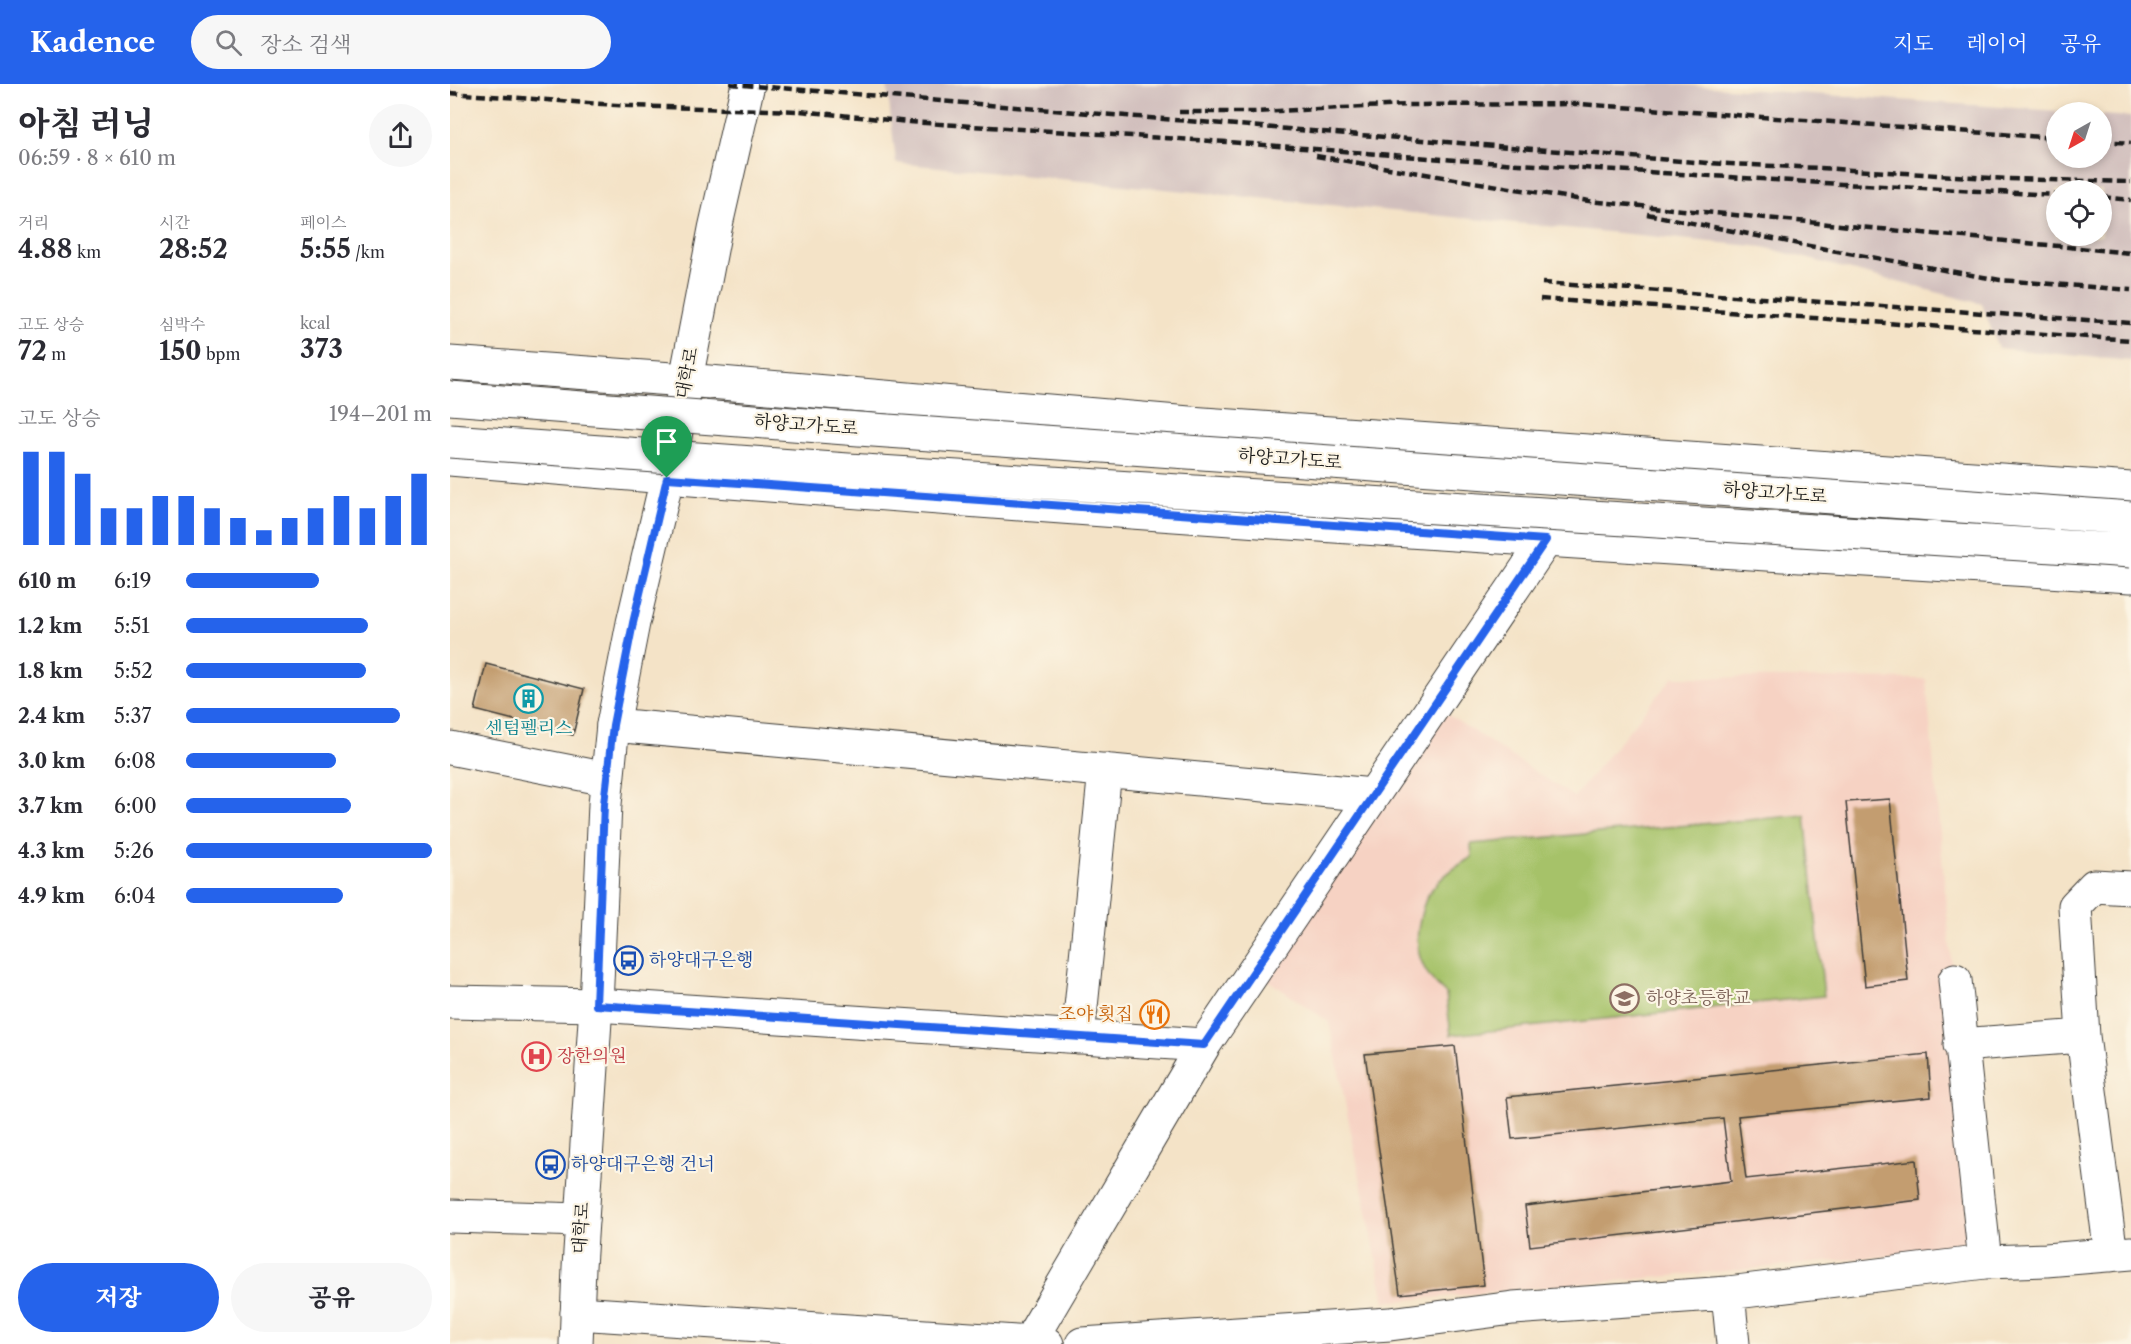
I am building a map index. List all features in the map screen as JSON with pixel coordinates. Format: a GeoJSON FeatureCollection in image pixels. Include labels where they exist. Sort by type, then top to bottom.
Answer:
{"type":"FeatureCollection","features":[{"type":"Feature","properties":{"kind":"main road","name":"대학로"},"geometry":{"type":"LineString","coordinates":[[577,1329],[596,1005],[604,804],[613,725],[633,623],[667,478],[715,229],[748,84]]}},
{"type":"Feature","properties":{"kind":"main road"},"geometry":{"type":"LineString","coordinates":[[450,363],[686,380],[1189,423],[2131,489]]}},
{"type":"Feature","properties":{"kind":"main road","name":"하양고가도로"},"geometry":{"type":"LineString","coordinates":[[450,398],[883,431],[2131,518]]}},
{"type":"Feature","properties":{"kind":"main road","name":"하양고가도로"},"geometry":{"type":"LineString","coordinates":[[450,441],[848,470],[2131,551]]}},
{"type":"Feature","properties":{"kind":"main road"},"geometry":{"type":"LineString","coordinates":[[450,459],[667,478],[1546,540],[2131,576]]}},
{"type":"Feature","properties":{"kind":"main road"},"geometry":{"type":"LineString","coordinates":[[577,1329],[1035,1343],[1204,1045],[1546,540]]}},
{"type":"Feature","properties":{"kind":"main road"},"geometry":{"type":"LineString","coordinates":[[613,725],[1373,795]]}},
{"type":"Feature","properties":{"kind":"main road"},"geometry":{"type":"LineString","coordinates":[[450,748],[608,778]]}},
{"type":"Feature","properties":{"kind":"main road"},"geometry":{"type":"LineString","coordinates":[[1078,1037],[1105,770]]}},
{"type":"Feature","properties":{"kind":"main road"},"geometry":{"type":"LineString","coordinates":[[1082,1344],[1390,1324],[1514,1308],[1728,1293],[1985,1262],[2121,1254],[2083,1036],[2075,906],[2094,886],[2131,888]]}},
{"type":"Feature","properties":{"kind":"main road"},"geometry":{"type":"LineString","coordinates":[[1955,980],[1960,1045],[1985,1262]]}},
{"type":"Feature","properties":{"kind":"main road"},"geometry":{"type":"LineString","coordinates":[[450,1002],[596,1005],[1204,1045]]}},
{"type":"Feature","properties":{"kind":"main road"},"geometry":{"type":"LineString","coordinates":[[1960,1045],[2083,1036]]}},
{"type":"Feature","properties":{"kind":"main road"},"geometry":{"type":"LineString","coordinates":[[450,1216],[582,1220]]}},
{"type":"Feature","properties":{"kind":"main road"},"geometry":{"type":"LineString","coordinates":[[1728,1293],[1733,1344]]}},
{"type":"Feature","properties":{"kind":"shaded area"},"geometry":{"type":"Polygon","coordinates":[[[887,84],[1669,84],[2046,110],[2046,168],[2112,168],[2112,116],[2131,117],[2131,361],[1998,348],[1982,304],[1763,247],[896,163],[887,84]]]}},
{"type":"Feature","properties":{"kind":"shaded area","name":"하양초등학교"},"geometry":{"type":"Polygon","coordinates":[[[1673,677],[1926,679],[1977,1248],[1385,1302],[1329,1022],[1250,968],[1430,703],[1574,797],[1673,677]]]}},
{"type":"Feature","properties":{"kind":"green space"},"geometry":{"type":"Polygon","coordinates":[[[1805,815],[1824,996],[1451,1035],[1446,994],[1430,977],[1420,959],[1418,927],[1430,892],[1446,875],[1472,857],[1471,844],[1805,815]]]}},
{"type":"Feature","properties":{"kind":"building","name":"센텀펠리스"},"geometry":{"type":"Polygon","coordinates":[[[486,664],[584,689],[573,735],[475,710],[486,664]]]}},
{"type":"Feature","properties":{"kind":"building"},"geometry":{"type":"Polygon","coordinates":[[[1890,799],[1908,981],[1865,986],[1846,802],[1890,799]]]}},
{"type":"Feature","properties":{"kind":"building"},"geometry":{"type":"Polygon","coordinates":[[[1455,1046],[1484,1285],[1400,1294],[1365,1054],[1455,1046]]]}},
{"type":"Feature","properties":{"kind":"building"},"geometry":{"type":"Polygon","coordinates":[[[1928,1054],[1931,1097],[1738,1116],[1746,1179],[1916,1160],[1920,1200],[1530,1246],[1525,1206],[1731,1181],[1723,1118],[1512,1139],[1507,1097],[1928,1054]]]}},
{"type":"Feature","properties":{"kind":"railway"},"geometry":{"type":"LineString","coordinates":[[730,84],[1707,163],[2007,179],[2131,182]]}},
{"type":"Feature","properties":{"kind":"railway"},"geometry":{"type":"LineString","coordinates":[[450,93],[630,106],[800,111],[909,122],[1227,142],[1455,160],[2046,194]]}},
{"type":"Feature","properties":{"kind":"railway"},"geometry":{"type":"LineString","coordinates":[[1179,112],[1255,112],[1407,105],[1580,104],[2046,137]]}},
{"type":"Feature","properties":{"kind":"railway"},"geometry":{"type":"LineString","coordinates":[[2112,142],[2131,143]]}},
{"type":"Feature","properties":{"kind":"railway"},"geometry":{"type":"LineString","coordinates":[[1316,156],[1589,201],[2131,253]]}},
{"type":"Feature","properties":{"kind":"railway"},"geometry":{"type":"LineString","coordinates":[[2112,198],[2131,200]]}},
{"type":"Feature","properties":{"kind":"railway"},"geometry":{"type":"LineString","coordinates":[[1647,214],[2000,280],[2131,290]]}},
{"type":"Feature","properties":{"kind":"railway"},"geometry":{"type":"LineString","coordinates":[[1542,283],[2131,323]]}},
{"type":"Feature","properties":{"kind":"railway"},"geometry":{"type":"LineString","coordinates":[[1540,299],[2131,340]]}},
{"type":"Feature","properties":{"kind":"place","name":"센텀펠리스"},"geometry":{"type":"Point","coordinates":[529,699]}},
{"type":"Feature","properties":{"kind":"place","name":"하양대구은행"},"geometry":{"type":"Point","coordinates":[628,960]}},
{"type":"Feature","properties":{"kind":"place","name":"하양초등학교"},"geometry":{"type":"Point","coordinates":[1625,998]}},
{"type":"Feature","properties":{"kind":"place","name":"조야 횟집"},"geometry":{"type":"Point","coordinates":[1154,1014]}},
{"type":"Feature","properties":{"kind":"place","name":"장한의원"},"geometry":{"type":"Point","coordinates":[536,1056]}},
{"type":"Feature","properties":{"kind":"place","name":"하양대구은행 건너"},"geometry":{"type":"Point","coordinates":[550,1164]}},
{"type":"Feature","properties":{"kind":"route"},"geometry":{"type":"LineString","coordinates":[[667,478],[1546,540],[1204,1045],[596,1005],[604,804],[613,725],[633,623],[667,478]]}}]}
